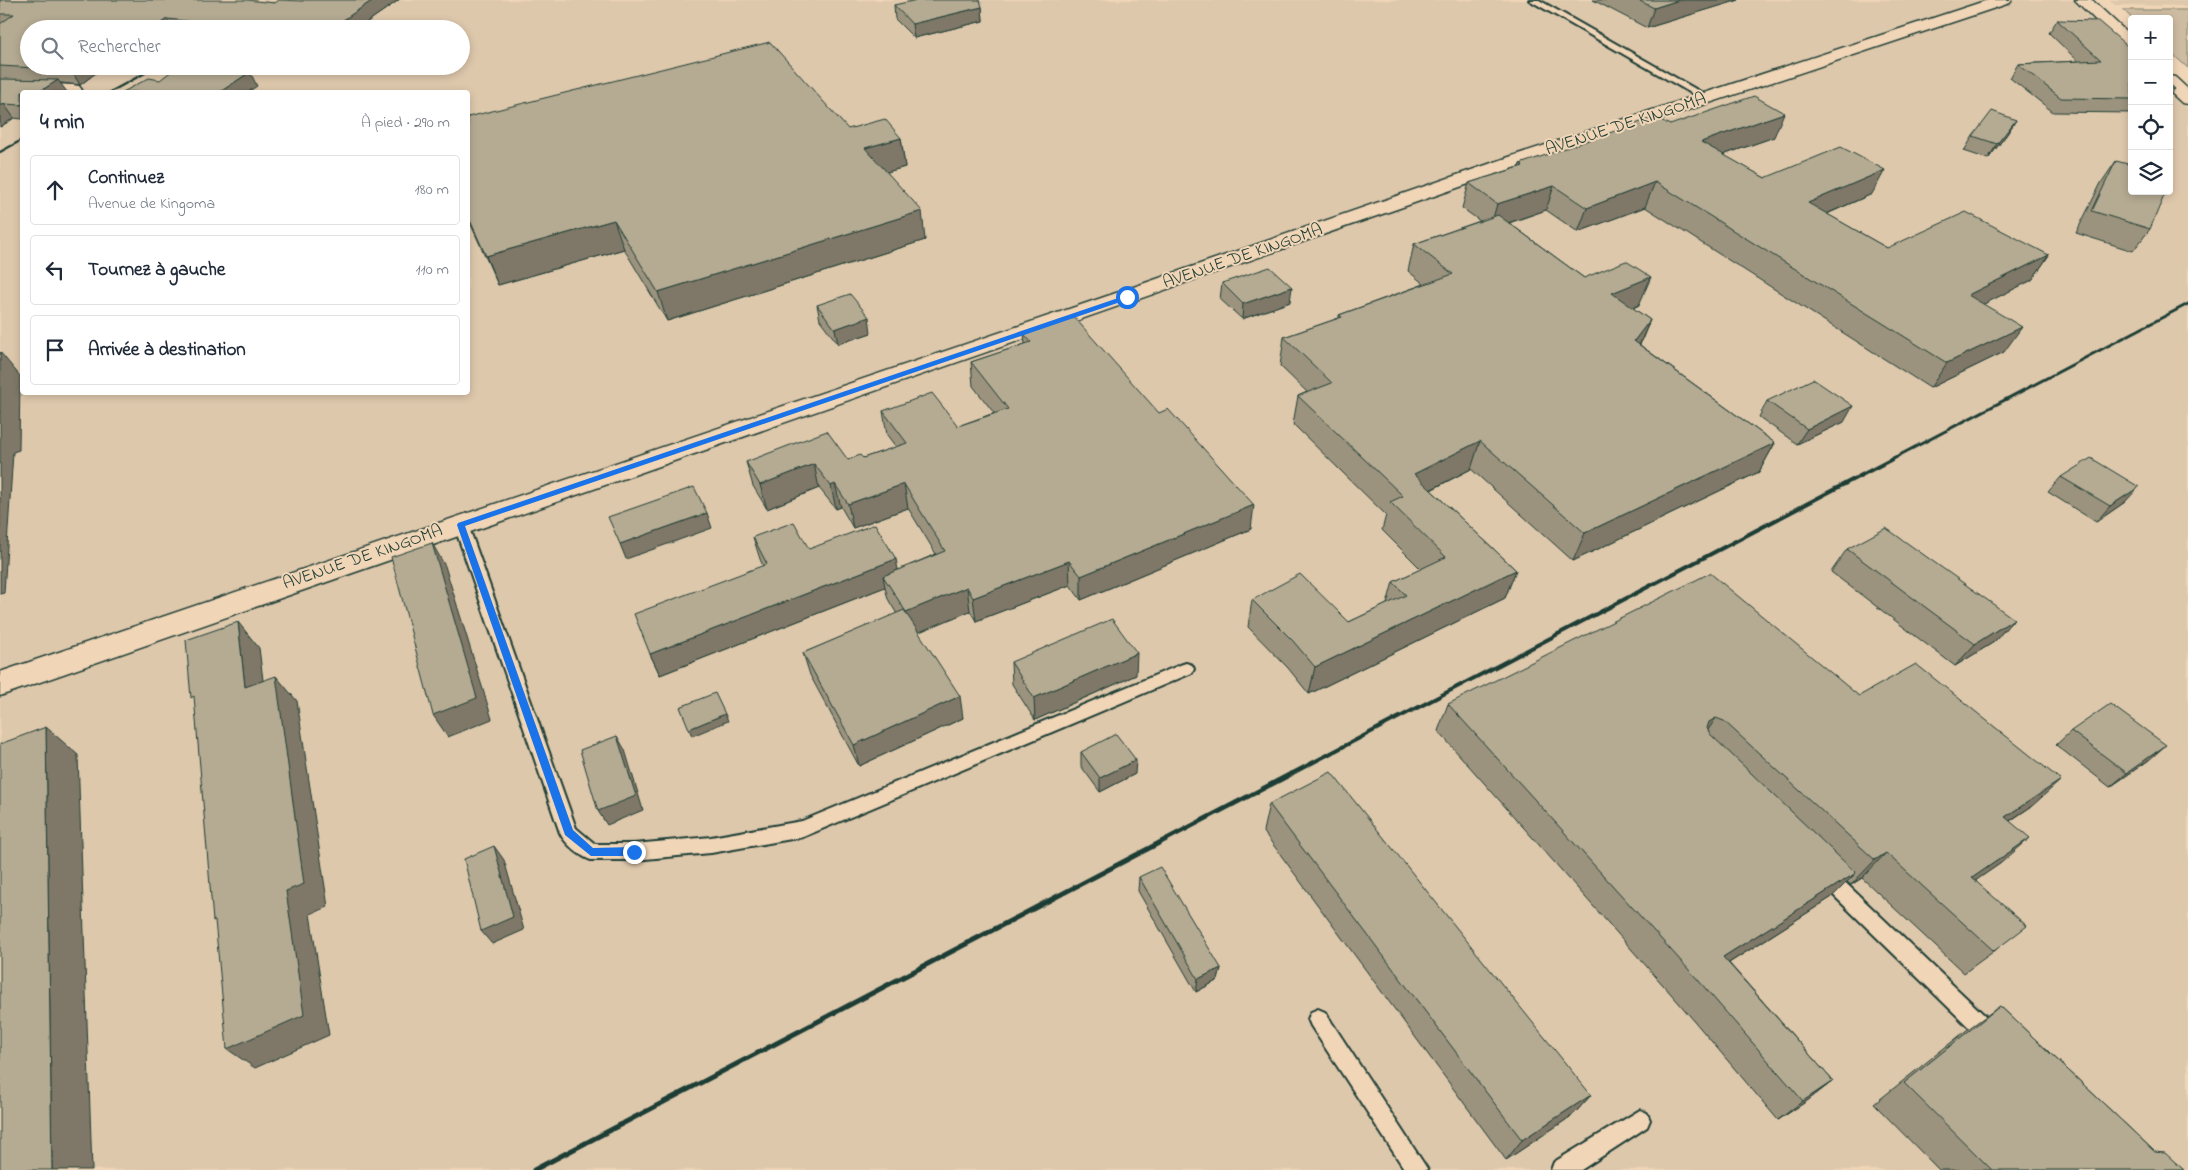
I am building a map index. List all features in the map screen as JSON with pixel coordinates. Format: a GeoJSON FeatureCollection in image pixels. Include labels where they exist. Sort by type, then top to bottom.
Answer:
{"type":"FeatureCollection","features":[{"type":"Feature","properties":{"kind":"street","name":"AVENUE DE KINGOMA"},"geometry":{"type":"LineString","coordinates":[[0,684],[1117,301],[1519,160],[2004,0]]}},
{"type":"Feature","properties":{"kind":"street"},"geometry":{"type":"LineString","coordinates":[[2083,0],[2128,42]]}},
{"type":"Feature","properties":{"kind":"street"},"geometry":{"type":"LineString","coordinates":[[2173,85],[2188,99]]}},
{"type":"Feature","properties":{"kind":"street"},"geometry":{"type":"LineString","coordinates":[[0,86],[74,90]]}},
{"type":"Feature","properties":{"kind":"lane"},"geometry":{"type":"LineString","coordinates":[[1533,0],[1708,99]]}},
{"type":"Feature","properties":{"kind":"lane"},"geometry":{"type":"LineString","coordinates":[[461,525],[569,832],[591,852],[634,852],[711,845],[802,829],[1186,670]]}},
{"type":"Feature","properties":{"kind":"lane"},"geometry":{"type":"LineString","coordinates":[[1812,863],[2004,1047]]}},
{"type":"Feature","properties":{"kind":"lane"},"geometry":{"type":"LineString","coordinates":[[1318,1019],[1418,1170]]}},
{"type":"Feature","properties":{"kind":"lane"},"geometry":{"type":"LineString","coordinates":[[1562,1170],[1640,1120]]}},
{"type":"Feature","properties":{"kind":"shaded area"},"geometry":{"type":"Polygon","coordinates":[[[0,0],[2076,0],[2128,51],[2128,195],[2173,195],[2173,95],[2188,109],[2188,1170],[0,1170],[0,0]]]}},
{"type":"Feature","properties":{"kind":"shaded area"},"geometry":{"type":"Polygon","coordinates":[[[2110,0],[2188,0],[2188,6],[2115,5],[2110,0]]]}},
{"type":"Feature","properties":{"kind":"shaded area"},"geometry":{"type":"Polygon","coordinates":[[[2123,10],[2188,10],[2188,68],[2173,55],[2173,15],[2129,15],[2123,10]]]}},
{"type":"Feature","properties":{"kind":"building"},"geometry":{"type":"Polygon","coordinates":[[[0,0],[247,0],[275,3],[279,0],[373,0],[343,20],[20,20],[20,67],[0,66],[0,24],[14,14],[0,14],[0,0]]]}},
{"type":"Feature","properties":{"kind":"building"},"geometry":{"type":"Polygon","coordinates":[[[917,0],[980,0],[982,7],[912,24],[894,5],[917,0]]]}},
{"type":"Feature","properties":{"kind":"building"},"geometry":{"type":"Polygon","coordinates":[[[1638,0],[1679,0],[1654,8],[1638,0]]]}},
{"type":"Feature","properties":{"kind":"building"},"geometry":{"type":"Polygon","coordinates":[[[2057,20],[2098,21],[2128,47],[2128,99],[2061,98],[2018,64],[2101,60],[2057,20]]]}},
{"type":"Feature","properties":{"kind":"building"},"geometry":{"type":"Polygon","coordinates":[[[770,42],[848,129],[885,119],[901,138],[865,148],[922,211],[658,292],[614,220],[486,256],[470,220],[470,117],[770,42]]]}},
{"type":"Feature","properties":{"kind":"building"},"geometry":{"type":"Polygon","coordinates":[[[166,75],[246,75],[223,90],[127,90],[149,78],[160,80],[166,75]]]}},
{"type":"Feature","properties":{"kind":"building"},"geometry":{"type":"Polygon","coordinates":[[[0,79],[58,80],[42,90],[20,90],[20,105],[4,104],[0,106],[0,79]]]}},
{"type":"Feature","properties":{"kind":"building"},"geometry":{"type":"Polygon","coordinates":[[[1754,96],[1784,113],[1701,142],[1765,178],[1841,147],[1885,170],[1808,203],[1887,248],[1966,212],[2049,255],[1968,295],[2022,327],[1947,363],[1655,182],[1587,208],[1554,186],[1497,204],[1469,183],[1523,166],[1520,164],[1655,117],[1670,125],[1754,96]]]}},
{"type":"Feature","properties":{"kind":"building"},"geometry":{"type":"Polygon","coordinates":[[[1992,111],[2016,120],[1997,144],[1973,136],[1992,111]]]}},
{"type":"Feature","properties":{"kind":"building"},"geometry":{"type":"Polygon","coordinates":[[[2116,161],[2128,164],[2128,195],[2164,195],[2150,229],[2092,211],[2116,161]]]}},
{"type":"Feature","properties":{"kind":"building"},"geometry":{"type":"Polygon","coordinates":[[[1498,215],[1584,278],[1626,261],[1651,277],[1612,293],[1650,320],[1634,341],[1775,443],[1585,533],[1480,441],[1414,474],[1516,570],[1315,667],[1293,641],[1252,600],[1300,574],[1349,622],[1406,595],[1393,582],[1446,557],[1390,502],[1403,496],[1298,396],[1332,383],[1284,337],[1342,317],[1339,315],[1453,274],[1414,244],[1498,215]]]}},
{"type":"Feature","properties":{"kind":"building"},"geometry":{"type":"Polygon","coordinates":[[[1270,267],[1292,287],[1243,304],[1222,283],[1270,267]]]}},
{"type":"Feature","properties":{"kind":"building"},"geometry":{"type":"Polygon","coordinates":[[[850,294],[869,317],[835,329],[817,305],[850,294]]]}},
{"type":"Feature","properties":{"kind":"building"},"geometry":{"type":"Polygon","coordinates":[[[1074,317],[1159,413],[1168,409],[1254,505],[1081,576],[1069,561],[973,598],[967,587],[906,612],[883,576],[945,551],[904,484],[848,504],[835,484],[831,486],[814,464],[760,485],[746,462],[827,431],[848,460],[860,455],[863,458],[907,443],[883,411],[932,393],[958,426],[1008,409],[971,362],[1031,342],[1024,334],[1074,317]]]}},
{"type":"Feature","properties":{"kind":"building"},"geometry":{"type":"Polygon","coordinates":[[[1813,379],[1853,406],[1807,429],[1767,401],[1813,379]]]}},
{"type":"Feature","properties":{"kind":"building"},"geometry":{"type":"Polygon","coordinates":[[[2091,458],[2139,487],[2110,506],[2061,477],[2091,458]]]}},
{"type":"Feature","properties":{"kind":"building"},"geometry":{"type":"Polygon","coordinates":[[[694,487],[707,513],[620,544],[608,517],[694,487]]]}},
{"type":"Feature","properties":{"kind":"building"},"geometry":{"type":"Polygon","coordinates":[[[794,522],[809,549],[875,524],[896,559],[650,654],[634,614],[767,564],[753,537],[794,522]]]}},
{"type":"Feature","properties":{"kind":"building"},"geometry":{"type":"Polygon","coordinates":[[[1886,528],[2014,619],[1975,644],[1847,549],[1886,528]]]}},
{"type":"Feature","properties":{"kind":"building"},"geometry":{"type":"Polygon","coordinates":[[[432,543],[477,698],[433,715],[391,557],[432,543]]]}},
{"type":"Feature","properties":{"kind":"building"},"geometry":{"type":"Polygon","coordinates":[[[1710,573],[1859,696],[1916,664],[2061,780],[2005,817],[2030,838],[1972,878],[2027,926],[1994,951],[1886,853],[1875,860],[1724,721],[1716,718],[1709,722],[1707,728],[1710,734],[1856,873],[1723,957],[1833,1081],[1803,1101],[1699,981],[1448,704],[1710,573]]]}},
{"type":"Feature","properties":{"kind":"building"},"geometry":{"type":"Polygon","coordinates":[[[904,610],[960,696],[854,745],[803,653],[904,610]]]}},
{"type":"Feature","properties":{"kind":"building"},"geometry":{"type":"Polygon","coordinates":[[[1112,619],[1137,653],[1034,698],[1011,662],[1112,619]]]}},
{"type":"Feature","properties":{"kind":"building"},"geometry":{"type":"Polygon","coordinates":[[[238,622],[245,687],[276,676],[304,884],[286,891],[304,1015],[227,1049],[215,920],[213,921],[194,696],[191,698],[186,640],[238,622]]]}},
{"type":"Feature","properties":{"kind":"building"},"geometry":{"type":"Polygon","coordinates":[[[715,693],[725,714],[689,729],[680,707],[715,693]]]}},
{"type":"Feature","properties":{"kind":"building"},"geometry":{"type":"Polygon","coordinates":[[[2110,704],[2166,745],[2127,773],[2071,731],[2110,704]]]}},
{"type":"Feature","properties":{"kind":"building"},"geometry":{"type":"Polygon","coordinates":[[[46,727],[52,1170],[0,1170],[0,744],[46,727]]]}},
{"type":"Feature","properties":{"kind":"building"},"geometry":{"type":"Polygon","coordinates":[[[1116,734],[1136,760],[1100,778],[1081,752],[1116,734]]]}},
{"type":"Feature","properties":{"kind":"building"},"geometry":{"type":"Polygon","coordinates":[[[617,736],[636,796],[598,811],[580,750],[617,736]]]}},
{"type":"Feature","properties":{"kind":"building"},"geometry":{"type":"Polygon","coordinates":[[[1331,772],[1591,1095],[1522,1140],[1269,804],[1331,772]]]}},
{"type":"Feature","properties":{"kind":"building"},"geometry":{"type":"Polygon","coordinates":[[[494,846],[513,917],[481,931],[464,859],[494,846]]]}},
{"type":"Feature","properties":{"kind":"building"},"geometry":{"type":"Polygon","coordinates":[[[1160,867],[1221,968],[1198,979],[1139,877],[1160,867]]]}},
{"type":"Feature","properties":{"kind":"building"},"geometry":{"type":"Polygon","coordinates":[[[2000,1006],[2155,1152],[2165,1153],[2184,1170],[1992,1170],[1904,1083],[2000,1006]]]}},
{"type":"Feature","properties":{"kind":"railway"},"geometry":{"type":"LineString","coordinates":[[114,90],[141,75]]}},
{"type":"Feature","properties":{"kind":"railway"},"geometry":{"type":"LineString","coordinates":[[0,152],[20,141]]}},
{"type":"Feature","properties":{"kind":"railway"},"geometry":{"type":"LineString","coordinates":[[1894,458],[2188,304]]}},
{"type":"Feature","properties":{"kind":"railway"},"geometry":{"type":"LineString","coordinates":[[1289,775],[1896,457]]}},
{"type":"Feature","properties":{"kind":"railway"},"geometry":{"type":"LineString","coordinates":[[534,1170],[1291,774]]}},
{"type":"Feature","properties":{"kind":"route"},"geometry":{"type":"LineString","coordinates":[[634,852],[591,852],[569,832],[461,525],[1127,297]]}}]}
